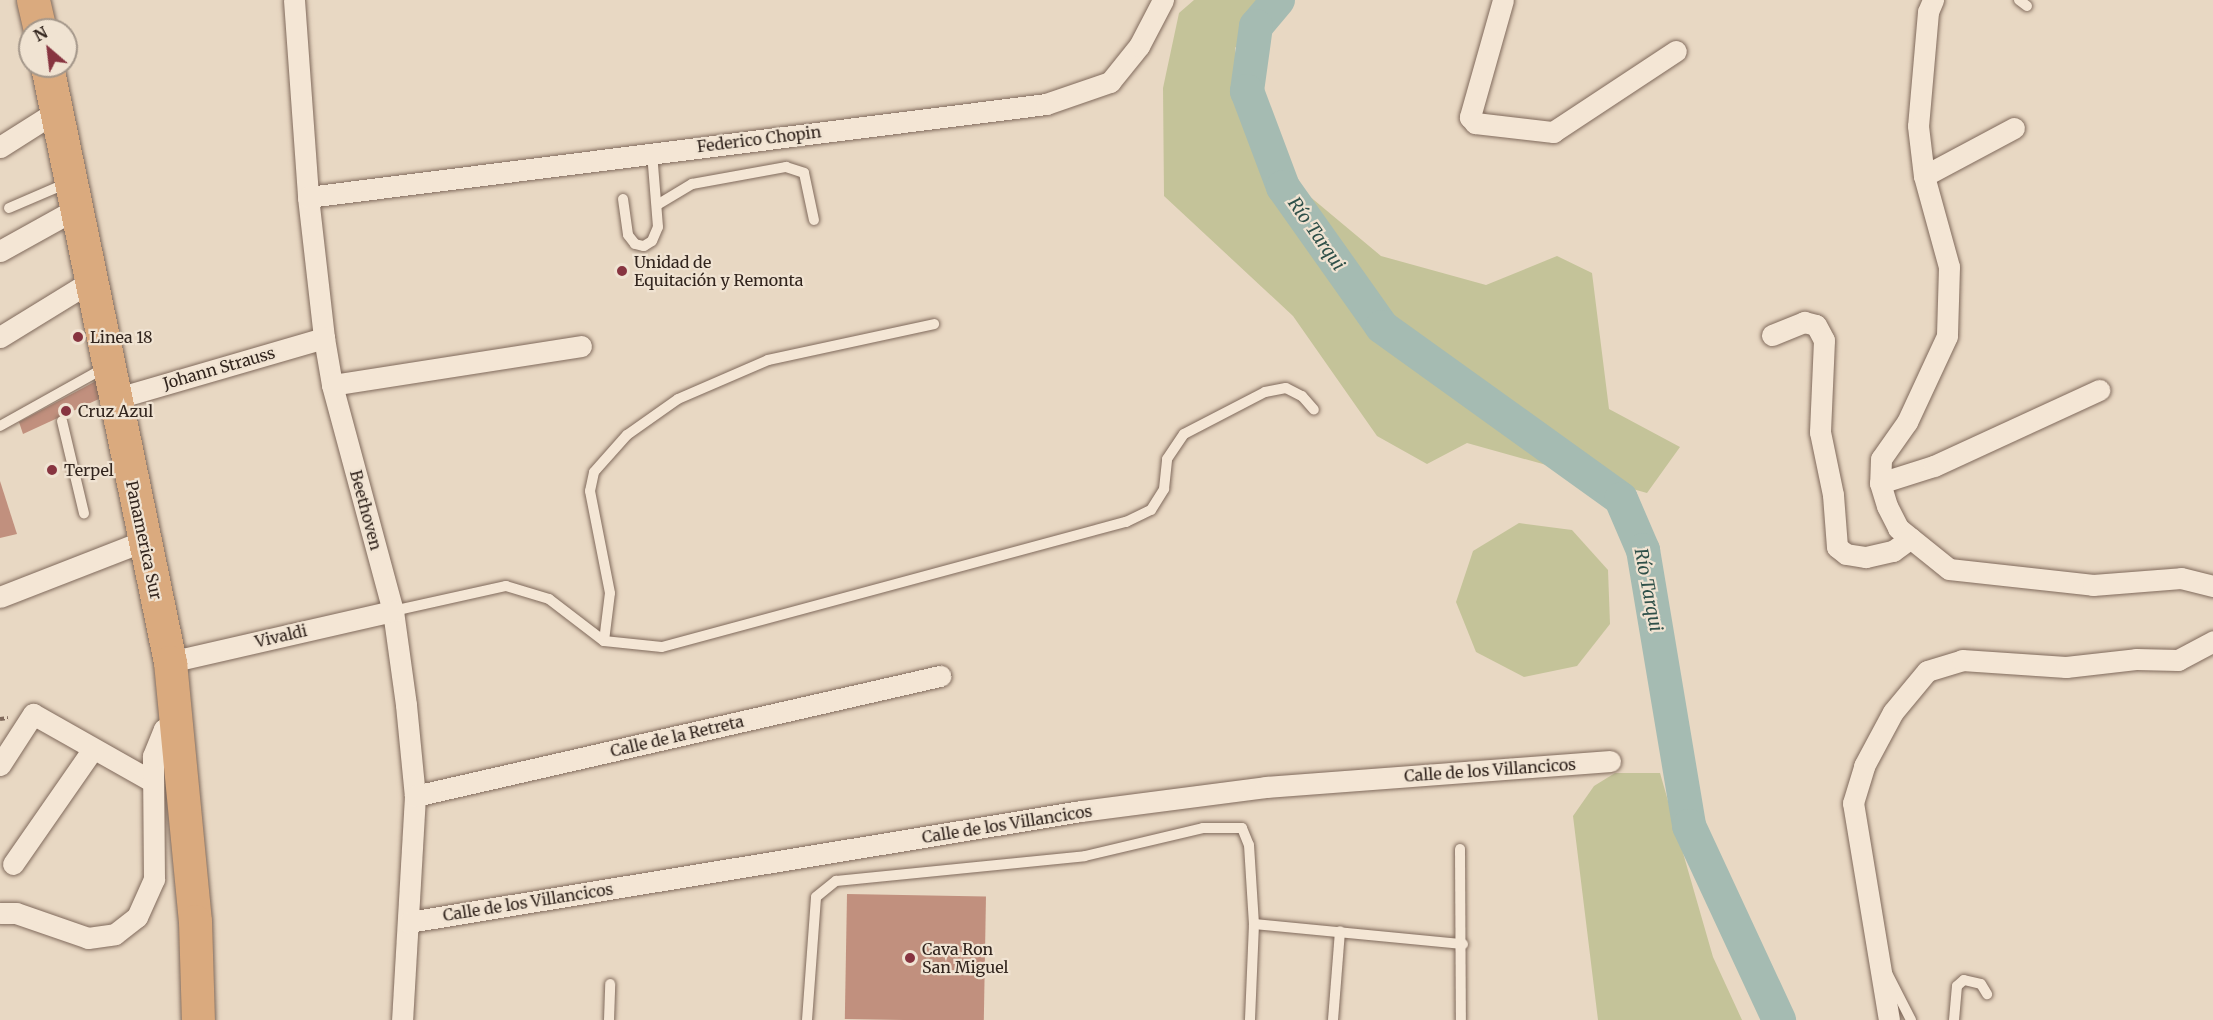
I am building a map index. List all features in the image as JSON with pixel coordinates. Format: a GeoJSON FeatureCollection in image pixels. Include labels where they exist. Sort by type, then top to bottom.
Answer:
{"type":"FeatureCollection","features":[{"type":"Feature","properties":{"kind":"highway"},"geometry":{"type":"LineString","coordinates":[[33,0],[37,18]]}},
{"type":"Feature","properties":{"kind":"highway","name":"Panamerica Sur"},"geometry":{"type":"LineString","coordinates":[[50,78],[72,196],[170,662],[178,722],[195,921],[198,1020]]}},
{"type":"Feature","properties":{"kind":"street","name":"Beethoven"},"geometry":{"type":"LineString","coordinates":[[294,0],[308,197],[324,338],[333,385],[393,611],[415,796],[409,922],[401,984],[402,1020]]}},
{"type":"Feature","properties":{"kind":"street","name":"Federico Chopin"},"geometry":{"type":"LineString","coordinates":[[308,197],[1046,104],[1110,82],[1139,46],[1163,0]]}},
{"type":"Feature","properties":{"kind":"street"},"geometry":{"type":"LineString","coordinates":[[1503,0],[1470,117],[1475,123],[1533,133],[1554,132],[1676,51]]}},
{"type":"Feature","properties":{"kind":"street"},"geometry":{"type":"LineString","coordinates":[[1933,0],[1928,12],[1918,126],[1924,176],[1949,267],[1947,336],[1907,422],[1881,459],[1880,483],[1898,528],[1949,569],[2093,585],[2181,578],[2213,586]]}},
{"type":"Feature","properties":{"kind":"street"},"geometry":{"type":"LineString","coordinates":[[0,147],[57,111]]}},
{"type":"Feature","properties":{"kind":"street"},"geometry":{"type":"LineString","coordinates":[[1924,176],[2014,128]]}},
{"type":"Feature","properties":{"kind":"street"},"geometry":{"type":"LineString","coordinates":[[0,251],[72,196]]}},
{"type":"Feature","properties":{"kind":"street"},"geometry":{"type":"LineString","coordinates":[[0,337],[91,281]]}},
{"type":"Feature","properties":{"kind":"street"},"geometry":{"type":"LineString","coordinates":[[1772,335],[1804,322],[1816,325],[1824,340],[1820,432],[1833,495],[1837,547],[1846,554],[1866,557],[1893,551],[1911,538]]}},
{"type":"Feature","properties":{"kind":"street","name":"Johann Strauss"},"geometry":{"type":"LineString","coordinates":[[114,399],[324,338]]}},
{"type":"Feature","properties":{"kind":"street"},"geometry":{"type":"LineString","coordinates":[[333,385],[581,346]]}},
{"type":"Feature","properties":{"kind":"street"},"geometry":{"type":"LineString","coordinates":[[1880,483],[1934,466],[2099,390]]}},
{"type":"Feature","properties":{"kind":"street"},"geometry":{"type":"LineString","coordinates":[[0,597],[144,541]]}},
{"type":"Feature","properties":{"kind":"street","name":"Vivaldi"},"geometry":{"type":"LineString","coordinates":[[170,662],[393,611]]}},
{"type":"Feature","properties":{"kind":"street"},"geometry":{"type":"LineString","coordinates":[[1889,1020],[1853,803],[1864,766],[1893,712],[1927,671],[1962,660],[2066,667],[2136,658],[2178,660],[2213,641]]}},
{"type":"Feature","properties":{"kind":"street","name":"Calle de la Retreta"},"geometry":{"type":"LineString","coordinates":[[415,796],[940,676]]}},
{"type":"Feature","properties":{"kind":"street"},"geometry":{"type":"LineString","coordinates":[[0,765],[33,714],[153,782]]}},
{"type":"Feature","properties":{"kind":"street"},"geometry":{"type":"LineString","coordinates":[[0,913],[16,913],[88,938],[115,934],[137,917],[154,879],[153,756],[158,738],[164,729],[178,722]]}},
{"type":"Feature","properties":{"kind":"street"},"geometry":{"type":"LineString","coordinates":[[13,864],[93,748]]}},
{"type":"Feature","properties":{"kind":"street","name":"Calle de los Villancicos"},"geometry":{"type":"LineString","coordinates":[[409,922],[1081,811],[1266,787],[1610,761]]}},
{"type":"Feature","properties":{"kind":"lane"},"geometry":{"type":"LineString","coordinates":[[623,199],[628,235],[635,244],[652,241],[658,227],[652,153]]}},
{"type":"Feature","properties":{"kind":"lane"},"geometry":{"type":"LineString","coordinates":[[657,205],[692,184],[786,167],[804,173],[814,220]]}},
{"type":"Feature","properties":{"kind":"lane"},"geometry":{"type":"LineString","coordinates":[[9,208],[72,196]]}},
{"type":"Feature","properties":{"kind":"lane"},"geometry":{"type":"LineString","coordinates":[[604,641],[610,593],[591,491],[594,472],[627,435],[678,399],[768,360],[934,324]]}},
{"type":"Feature","properties":{"kind":"lane"},"geometry":{"type":"LineString","coordinates":[[0,426],[109,365]]}},
{"type":"Feature","properties":{"kind":"lane"},"geometry":{"type":"LineString","coordinates":[[393,611],[506,586],[549,599],[604,641],[662,647],[1126,522],[1151,510],[1164,489],[1167,459],[1184,434],[1229,408],[1286,388],[1302,396],[1314,410]]}},
{"type":"Feature","properties":{"kind":"lane"},"geometry":{"type":"LineString","coordinates":[[62,421],[84,513]]}},
{"type":"Feature","properties":{"kind":"lane"},"geometry":{"type":"LineString","coordinates":[[807,1020],[816,897],[836,881],[1085,856],[1203,828],[1242,828],[1249,845],[1254,924],[1250,1020]]}},
{"type":"Feature","properties":{"kind":"lane"},"geometry":{"type":"LineString","coordinates":[[1460,849],[1463,944],[1461,1020]]}},
{"type":"Feature","properties":{"kind":"lane"},"geometry":{"type":"LineString","coordinates":[[1254,924],[1463,944]]}},
{"type":"Feature","properties":{"kind":"lane"},"geometry":{"type":"LineString","coordinates":[[1333,1020],[1340,931]]}},
{"type":"Feature","properties":{"kind":"lane"},"geometry":{"type":"LineString","coordinates":[[1880,963],[1911,1020]]}},
{"type":"Feature","properties":{"kind":"lane"},"geometry":{"type":"LineString","coordinates":[[1954,1020],[1957,986],[1964,980],[1981,984],[1987,994]]}},
{"type":"Feature","properties":{"kind":"lane"},"geometry":{"type":"LineString","coordinates":[[609,1020],[610,984]]}},
{"type":"Feature","properties":{"kind":"green space"},"geometry":{"type":"Polygon","coordinates":[[[1194,0],[1272,0],[1235,48],[1241,107],[1271,175],[1308,195],[1381,256],[1486,285],[1557,256],[1592,273],[1609,409],[1680,447],[1647,493],[1467,443],[1427,464],[1377,436],[1293,316],[1164,196],[1163,88],[1179,13],[1194,0]]]}},
{"type":"Feature","properties":{"kind":"green space"},"geometry":{"type":"Polygon","coordinates":[[[1519,523],[1572,530],[1608,570],[1610,624],[1577,666],[1524,677],[1476,652],[1456,602],[1473,551],[1519,523]]]}},
{"type":"Feature","properties":{"kind":"green space"},"geometry":{"type":"Polygon","coordinates":[[[1615,773],[1660,773],[1713,957],[1742,1020],[1598,1020],[1573,816],[1594,786],[1615,773]]]}},
{"type":"Feature","properties":{"kind":"building"},"geometry":{"type":"Polygon","coordinates":[[[96,381],[101,398],[23,434],[19,422],[96,381]]]}},
{"type":"Feature","properties":{"kind":"building"},"geometry":{"type":"Polygon","coordinates":[[[0,481],[17,534],[0,538],[0,481]]]}},
{"type":"Feature","properties":{"kind":"building","name":"Cava Ron San Miguel"},"geometry":{"type":"Polygon","coordinates":[[[847,894],[986,896],[984,1020],[845,1019],[847,894]]]}},
{"type":"Feature","properties":{"kind":"waterway","name":"Río Tarqui"},"geometry":{"type":"LineString","coordinates":[[1278,0],[1256,26],[1247,91],[1283,187],[1382,327],[1621,499],[1643,550],[1689,826],[1779,1020]]}},
{"type":"Feature","properties":{"kind":"place","name":"Unidad de Equitación y Remonta"},"geometry":{"type":"Point","coordinates":[622,271]}},
{"type":"Feature","properties":{"kind":"place","name":"Linea 18"},"geometry":{"type":"Point","coordinates":[78,337]}},
{"type":"Feature","properties":{"kind":"place","name":"Cruz Azul"},"geometry":{"type":"Point","coordinates":[66,411]}},
{"type":"Feature","properties":{"kind":"place","name":"Terpel"},"geometry":{"type":"Point","coordinates":[52,470]}},
{"type":"Feature","properties":{"kind":"place","name":"Cava Ron San Miguel"},"geometry":{"type":"Point","coordinates":[910,958]}}]}
